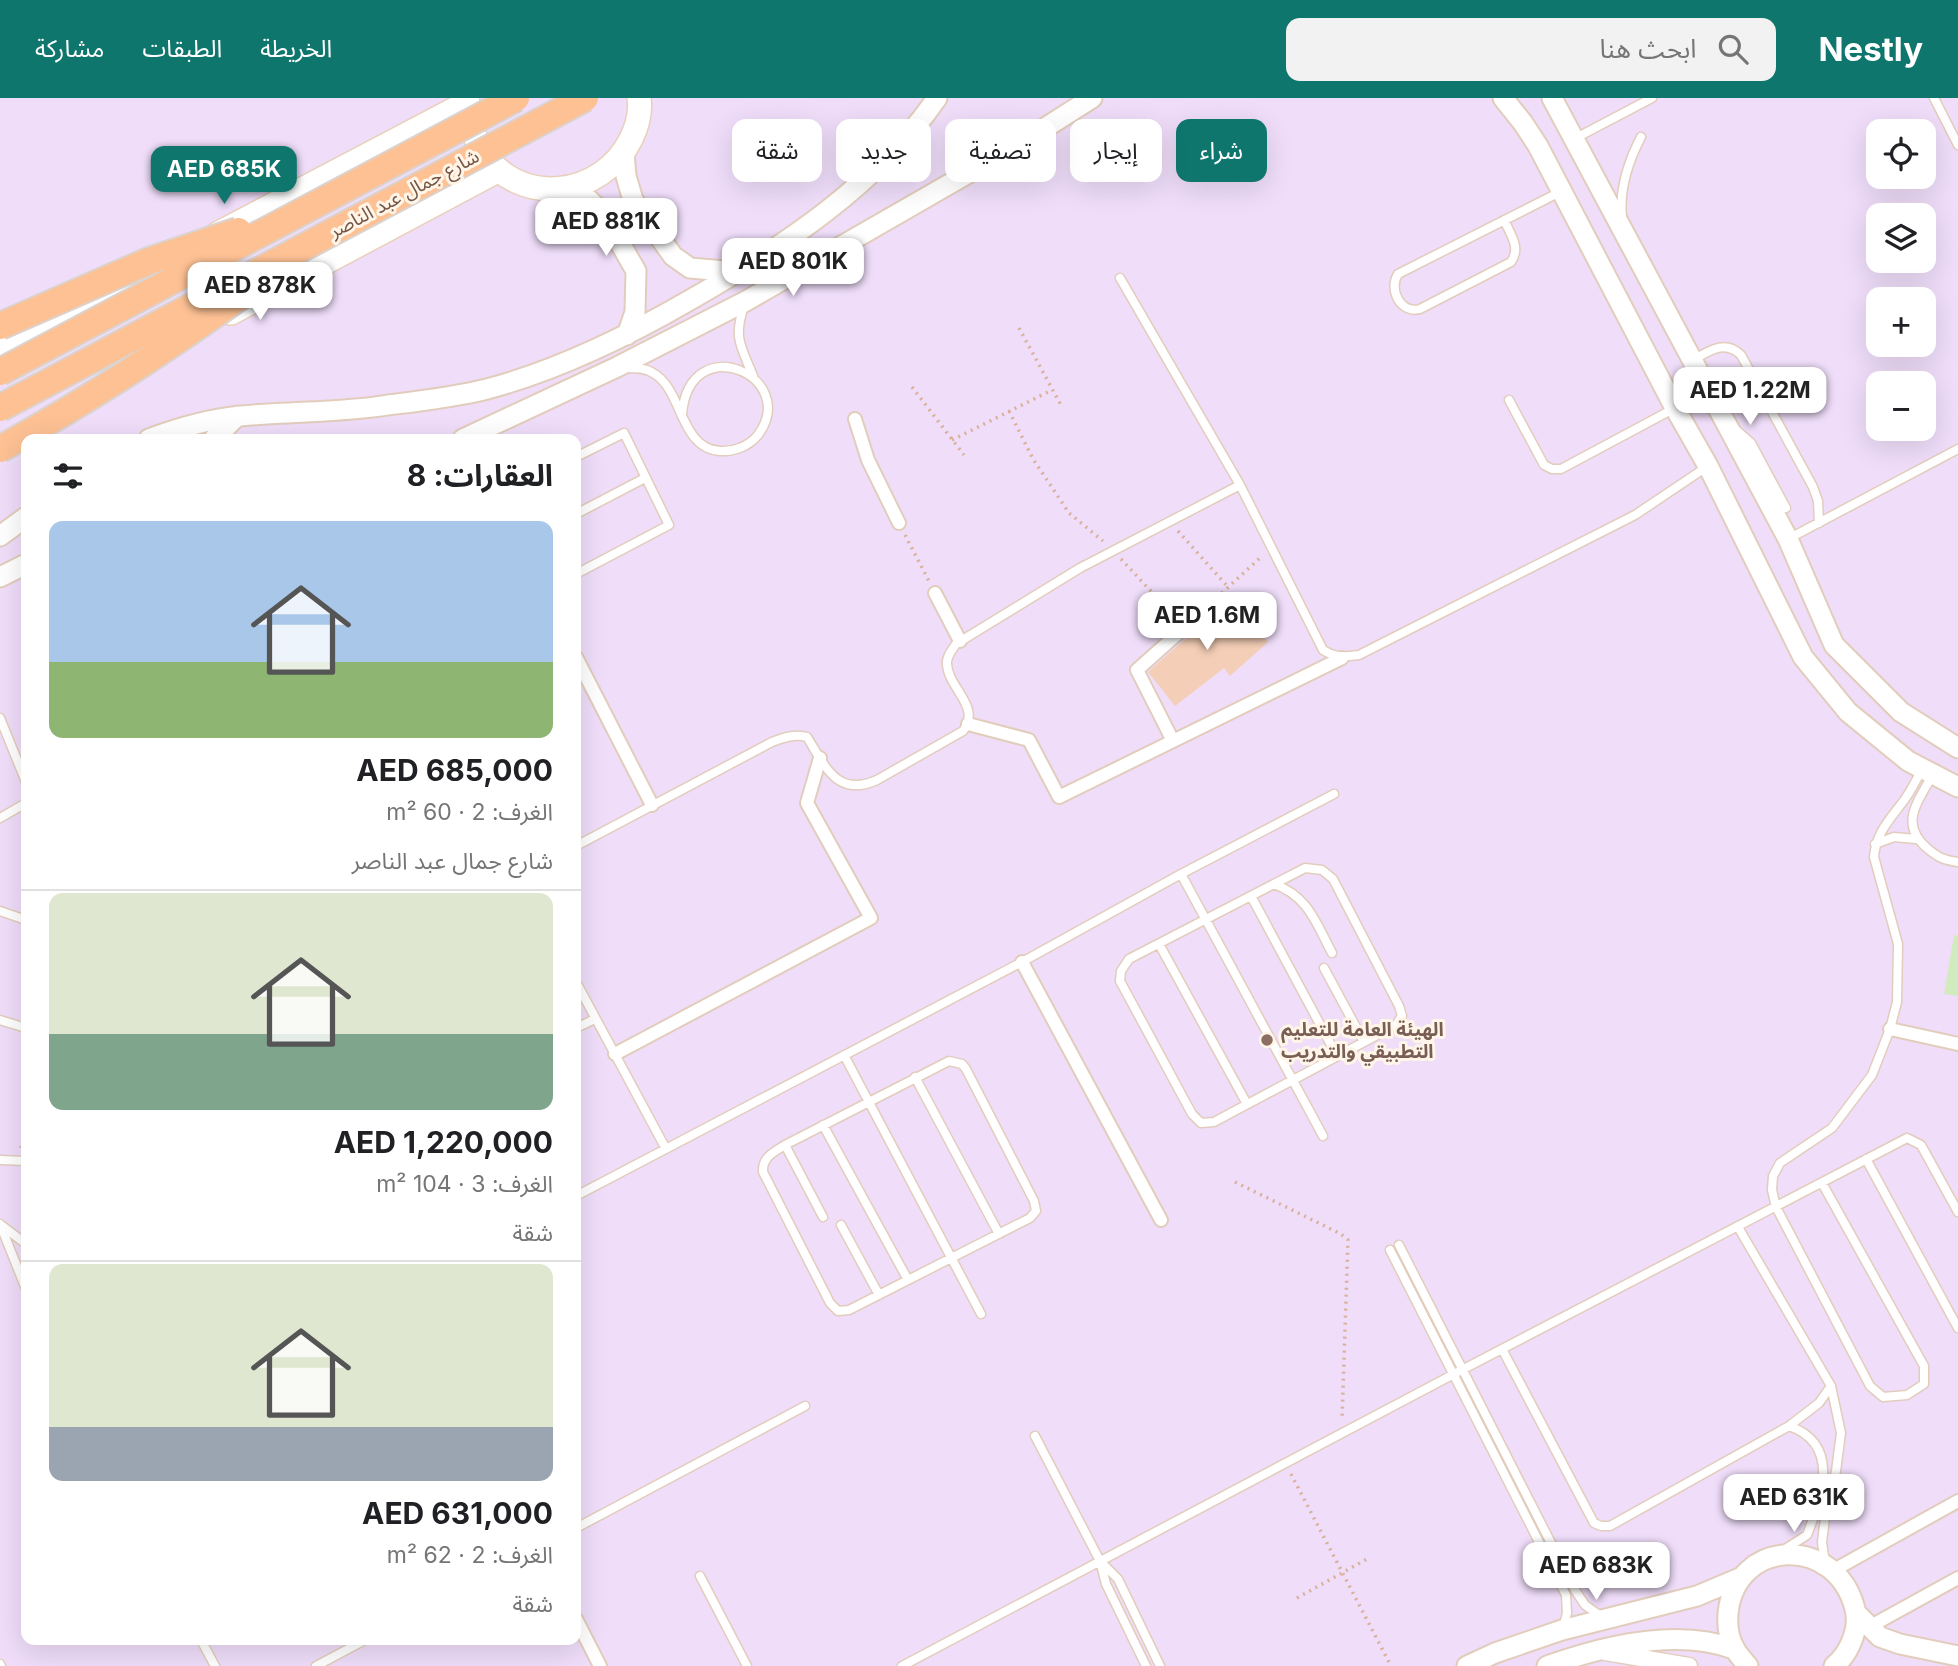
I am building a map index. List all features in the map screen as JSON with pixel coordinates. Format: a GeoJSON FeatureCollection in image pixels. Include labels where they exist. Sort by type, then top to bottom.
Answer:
{"type":"FeatureCollection","features":[{"type":"Feature","properties":{"kind":"highway","name":"شارع جمال عبد الناصر"},"geometry":{"type":"LineString","coordinates":[[0,372],[516,98]]}},
{"type":"Feature","properties":{"kind":"highway","name":"شارع جمال عبد الناصر"},"geometry":{"type":"LineString","coordinates":[[0,408],[585,98]]}},
{"type":"Feature","properties":{"kind":"highway"},"geometry":{"type":"LineString","coordinates":[[0,326],[149,261],[313,205]]}},
{"type":"Feature","properties":{"kind":"highway"},"geometry":{"type":"LineString","coordinates":[[28,434],[65,414],[192,331],[332,231]]}},
{"type":"Feature","properties":{"kind":"highway"},"geometry":{"type":"LineString","coordinates":[[0,449],[21,438]]}},
{"type":"Feature","properties":{"kind":"main road"},"geometry":{"type":"LineString","coordinates":[[0,349],[468,100],[471,127],[482,150],[499,170],[521,183],[545,189],[568,188],[590,182],[609,169],[624,153],[636,130],[643,100]]}},
{"type":"Feature","properties":{"kind":"main road"},"geometry":{"type":"LineString","coordinates":[[0,436],[499,170]]}},
{"type":"Feature","properties":{"kind":"street"},"geometry":{"type":"LineString","coordinates":[[163,434],[238,416],[385,406],[486,389],[565,364],[627,335],[738,272],[808,224],[897,149],[937,98]]}},
{"type":"Feature","properties":{"kind":"street"},"geometry":{"type":"LineString","coordinates":[[474,434],[617,367],[746,301],[1026,140],[1092,98]]}},
{"type":"Feature","properties":{"kind":"street"},"geometry":{"type":"LineString","coordinates":[[1503,98],[1523,122],[1562,191],[1708,466],[1803,657],[1848,712],[1908,761],[1958,787]]}},
{"type":"Feature","properties":{"kind":"street"},"geometry":{"type":"LineString","coordinates":[[1552,98],[1788,539],[1834,645],[1901,712],[1958,748]]}},
{"type":"Feature","properties":{"kind":"street"},"geometry":{"type":"LineString","coordinates":[[624,153],[626,176],[634,200],[673,256],[690,268],[738,272]]}},
{"type":"Feature","properties":{"kind":"street"},"geometry":{"type":"LineString","coordinates":[[568,188],[589,201],[604,215],[636,271],[635,312],[627,335]]}},
{"type":"Feature","properties":{"kind":"street"},"geometry":{"type":"LineString","coordinates":[[219,434],[238,416]]}},
{"type":"Feature","properties":{"kind":"street"},"geometry":{"type":"LineString","coordinates":[[855,419],[868,460],[899,523]]}},
{"type":"Feature","properties":{"kind":"street"},"geometry":{"type":"LineString","coordinates":[[0,536],[21,521]]}},
{"type":"Feature","properties":{"kind":"street"},"geometry":{"type":"LineString","coordinates":[[0,578],[21,567]]}},
{"type":"Feature","properties":{"kind":"street"},"geometry":{"type":"LineString","coordinates":[[935,593],[960,641]]}},
{"type":"Feature","properties":{"kind":"street"},"geometry":{"type":"LineString","coordinates":[[1173,741],[1138,670],[1185,627]]}},
{"type":"Feature","properties":{"kind":"street"},"geometry":{"type":"LineString","coordinates":[[968,724],[1028,740],[1059,797],[1342,657]]}},
{"type":"Feature","properties":{"kind":"street"},"geometry":{"type":"LineString","coordinates":[[581,667],[652,806]]}},
{"type":"Feature","properties":{"kind":"street"},"geometry":{"type":"LineString","coordinates":[[615,1054],[872,918],[807,803],[820,758]]}},
{"type":"Feature","properties":{"kind":"street"},"geometry":{"type":"LineString","coordinates":[[1022,962],[1161,1220]]}},
{"type":"Feature","properties":{"kind":"street"},"geometry":{"type":"LineString","coordinates":[[1890,1029],[1958,1044]]}},
{"type":"Feature","properties":{"kind":"street"},"geometry":{"type":"LineString","coordinates":[[1830,1567],[1958,1501]]}},
{"type":"Feature","properties":{"kind":"street"},"geometry":{"type":"LineString","coordinates":[[1467,1666],[1498,1660],[1562,1630],[1696,1596],[1742,1577],[1762,1561],[1794,1554],[1810,1557],[1830,1567],[1849,1589],[1863,1620],[1880,1637],[1958,1656]]}},
{"type":"Feature","properties":{"kind":"street"},"geometry":{"type":"LineString","coordinates":[[1742,1577],[1730,1599],[1727,1625],[1734,1649],[1748,1666]]}},
{"type":"Feature","properties":{"kind":"street"},"geometry":{"type":"LineString","coordinates":[[1834,1666],[1841,1660],[1863,1620],[1958,1578]]}},
{"type":"Feature","properties":{"kind":"street"},"geometry":{"type":"LineString","coordinates":[[581,1629],[600,1666]]}},
{"type":"Feature","properties":{"kind":"street"},"geometry":{"type":"LineString","coordinates":[[1547,1666],[1599,1651],[1651,1642],[1688,1639],[1714,1641],[1734,1649]]}},
{"type":"Feature","properties":{"kind":"street"},"geometry":{"type":"LineString","coordinates":[[1599,1651],[1689,1666]]}},
{"type":"Feature","properties":{"kind":"lane"},"geometry":{"type":"LineString","coordinates":[[1574,139],[1652,98]]}},
{"type":"Feature","properties":{"kind":"lane"},"geometry":{"type":"LineString","coordinates":[[1934,98],[1958,145]]}},
{"type":"Feature","properties":{"kind":"lane"},"geometry":{"type":"LineString","coordinates":[[1624,234],[1621,207],[1624,184],[1632,155],[1641,137]]}},
{"type":"Feature","properties":{"kind":"lane"},"geometry":{"type":"LineString","coordinates":[[1504,220],[1516,246],[1517,254],[1511,262],[1420,309],[1411,312],[1404,308],[1394,290],[1394,281],[1398,274],[1504,220],[1562,191]]}},
{"type":"Feature","properties":{"kind":"lane"},"geometry":{"type":"LineString","coordinates":[[1120,278],[1240,485],[1324,650],[1332,656],[1359,655],[1635,515],[1708,466]]}},
{"type":"Feature","properties":{"kind":"lane"},"geometry":{"type":"LineString","coordinates":[[617,367],[654,373],[662,380],[682,414],[688,431],[701,444],[718,451],[737,450],[753,441],[764,427],[768,409],[764,391],[753,376],[737,336],[746,301]]}},
{"type":"Feature","properties":{"kind":"lane"},"geometry":{"type":"LineString","coordinates":[[1692,360],[1722,346],[1736,350],[1741,355],[1814,487],[1819,523]]}},
{"type":"Feature","properties":{"kind":"lane"},"geometry":{"type":"LineString","coordinates":[[682,414],[684,397],[692,382],[705,371],[721,366],[738,368],[753,376]]}},
{"type":"Feature","properties":{"kind":"lane"},"geometry":{"type":"LineString","coordinates":[[1509,400],[1544,465],[1552,470],[1561,469],[1675,408]]}},
{"type":"Feature","properties":{"kind":"lane"},"geometry":{"type":"LineString","coordinates":[[1726,424],[1741,431],[1751,443],[1786,508]]}},
{"type":"Feature","properties":{"kind":"lane"},"geometry":{"type":"LineString","coordinates":[[581,454],[624,433],[669,525],[581,571]]}},
{"type":"Feature","properties":{"kind":"lane"},"geometry":{"type":"LineString","coordinates":[[1788,539],[1958,450]]}},
{"type":"Feature","properties":{"kind":"lane"},"geometry":{"type":"LineString","coordinates":[[581,511],[645,478]]}},
{"type":"Feature","properties":{"kind":"lane"},"geometry":{"type":"LineString","coordinates":[[581,843],[772,742],[787,737],[807,737],[833,778],[853,785],[867,785],[963,731],[968,724],[968,708],[947,665],[948,656],[960,641],[1080,568],[1240,485]]}},
{"type":"Feature","properties":{"kind":"lane"},"geometry":{"type":"LineString","coordinates":[[0,718],[21,770]]}},
{"type":"Feature","properties":{"kind":"lane"},"geometry":{"type":"LineString","coordinates":[[1928,772],[1912,820],[1916,838],[1942,860],[1958,862]]}},
{"type":"Feature","properties":{"kind":"lane"},"geometry":{"type":"LineString","coordinates":[[1822,1183],[1924,1366],[1924,1384],[1907,1395],[1883,1396],[1870,1386],[1776,1207],[1772,1190],[1773,1176],[1780,1163],[1832,1128],[1872,1075],[1890,1029],[1897,1002],[1898,944],[1874,857],[1875,844],[1882,828],[1928,772]]}},
{"type":"Feature","properties":{"kind":"lane"},"geometry":{"type":"LineString","coordinates":[[581,1193],[1022,962],[1334,794]]}},
{"type":"Feature","properties":{"kind":"lane"},"geometry":{"type":"LineString","coordinates":[[0,818],[21,806]]}},
{"type":"Feature","properties":{"kind":"lane"},"geometry":{"type":"LineString","coordinates":[[1875,844],[1894,837],[1916,838]]}},
{"type":"Feature","properties":{"kind":"lane"},"geometry":{"type":"LineString","coordinates":[[1305,868],[1322,870],[1332,879],[1401,1011],[1399,1021],[1247,1104],[1208,1124],[1201,1124],[1192,1114],[1120,981],[1121,971],[1126,962],[1251,896],[1305,868]]}},
{"type":"Feature","properties":{"kind":"lane"},"geometry":{"type":"LineString","coordinates":[[1181,874],[1323,1136]]}},
{"type":"Feature","properties":{"kind":"lane"},"geometry":{"type":"LineString","coordinates":[[1274,884],[1303,900],[1332,953]]}},
{"type":"Feature","properties":{"kind":"lane"},"geometry":{"type":"LineString","coordinates":[[1251,896],[1337,1056]]}},
{"type":"Feature","properties":{"kind":"lane"},"geometry":{"type":"LineString","coordinates":[[0,911],[21,918]]}},
{"type":"Feature","properties":{"kind":"lane"},"geometry":{"type":"LineString","coordinates":[[1159,944],[1247,1104]]}},
{"type":"Feature","properties":{"kind":"lane"},"geometry":{"type":"LineString","coordinates":[[1324,968],[1364,1042]]}},
{"type":"Feature","properties":{"kind":"lane"},"geometry":{"type":"LineString","coordinates":[[581,992],[666,1149]]}},
{"type":"Feature","properties":{"kind":"lane"},"geometry":{"type":"LineString","coordinates":[[581,1026],[595,1019]]}},
{"type":"Feature","properties":{"kind":"lane"},"geometry":{"type":"LineString","coordinates":[[0,1020],[21,1026]]}},
{"type":"Feature","properties":{"kind":"lane"},"geometry":{"type":"LineString","coordinates":[[844,1055],[981,1314]]}},
{"type":"Feature","properties":{"kind":"lane"},"geometry":{"type":"LineString","coordinates":[[949,1061],[961,1064],[966,1069],[1036,1206],[1034,1215],[879,1295],[844,1312],[838,1311],[830,1303],[763,1172],[766,1157],[915,1077],[949,1061]]}},
{"type":"Feature","properties":{"kind":"lane"},"geometry":{"type":"LineString","coordinates":[[915,1077],[999,1234]]}},
{"type":"Feature","properties":{"kind":"lane"},"geometry":{"type":"LineString","coordinates":[[823,1125],[908,1280]]}},
{"type":"Feature","properties":{"kind":"lane"},"geometry":{"type":"LineString","coordinates":[[902,1666],[1285,1462],[1907,1138],[1921,1145],[1958,1212]]}},
{"type":"Feature","properties":{"kind":"lane"},"geometry":{"type":"LineString","coordinates":[[785,1145],[823,1217]]}},
{"type":"Feature","properties":{"kind":"lane"},"geometry":{"type":"LineString","coordinates":[[1867,1159],[1958,1328]]}},
{"type":"Feature","properties":{"kind":"lane"},"geometry":{"type":"LineString","coordinates":[[0,1160],[21,1161]]}},
{"type":"Feature","properties":{"kind":"lane"},"geometry":{"type":"LineString","coordinates":[[0,1225],[21,1240]]}},
{"type":"Feature","properties":{"kind":"lane"},"geometry":{"type":"LineString","coordinates":[[0,1225],[21,1277]]}},
{"type":"Feature","properties":{"kind":"lane"},"geometry":{"type":"LineString","coordinates":[[841,1225],[879,1295]]}},
{"type":"Feature","properties":{"kind":"lane"},"geometry":{"type":"LineString","coordinates":[[1738,1227],[1831,1386],[1841,1433],[1822,1542],[1830,1567]]}},
{"type":"Feature","properties":{"kind":"lane"},"geometry":{"type":"LineString","coordinates":[[1399,1245],[1575,1590],[1592,1611],[1608,1620]]}},
{"type":"Feature","properties":{"kind":"lane"},"geometry":{"type":"LineString","coordinates":[[1390,1250],[1566,1595],[1567,1613],[1562,1630]]}},
{"type":"Feature","properties":{"kind":"lane"},"geometry":{"type":"LineString","coordinates":[[1503,1349],[1594,1523],[1601,1527],[1610,1526],[1789,1426],[1819,1403],[1831,1386]]}},
{"type":"Feature","properties":{"kind":"lane"},"geometry":{"type":"LineString","coordinates":[[581,1525],[805,1406]]}},
{"type":"Feature","properties":{"kind":"lane"},"geometry":{"type":"LineString","coordinates":[[1762,1561],[1807,1535],[1824,1475],[1822,1453],[1805,1431],[1789,1426]]}},
{"type":"Feature","properties":{"kind":"lane"},"geometry":{"type":"LineString","coordinates":[[1035,1436],[1100,1561],[1106,1584],[1146,1666]]}},
{"type":"Feature","properties":{"kind":"lane"},"geometry":{"type":"LineString","coordinates":[[1100,1561],[1118,1579],[1160,1666]]}},
{"type":"Feature","properties":{"kind":"lane"},"geometry":{"type":"LineString","coordinates":[[700,1576],[747,1666]]}},
{"type":"Feature","properties":{"kind":"lane"},"geometry":{"type":"LineString","coordinates":[[204,1645],[215,1666]]}},
{"type":"Feature","properties":{"kind":"lane"},"geometry":{"type":"LineString","coordinates":[[316,1666],[356,1645]]}},
{"type":"Feature","properties":{"kind":"path"},"geometry":{"type":"LineString","coordinates":[[1019,328],[1062,407]]}},
{"type":"Feature","properties":{"kind":"path"},"geometry":{"type":"LineString","coordinates":[[912,387],[964,455]]}},
{"type":"Feature","properties":{"kind":"path"},"geometry":{"type":"LineString","coordinates":[[952,440],[1052,390]]}},
{"type":"Feature","properties":{"kind":"path"},"geometry":{"type":"LineString","coordinates":[[1009,411],[1033,459],[1069,513],[1114,551],[1185,627],[1271,547]]}},
{"type":"Feature","properties":{"kind":"path"},"geometry":{"type":"LineString","coordinates":[[1169,522],[1228,587]]}},
{"type":"Feature","properties":{"kind":"path"},"geometry":{"type":"LineString","coordinates":[[899,523],[935,593]]}},
{"type":"Feature","properties":{"kind":"path"},"geometry":{"type":"LineString","coordinates":[[1235,1182],[1341,1234],[1348,1240],[1341,1433]]}},
{"type":"Feature","properties":{"kind":"path"},"geometry":{"type":"LineString","coordinates":[[1285,1462],[1391,1666]]}},
{"type":"Feature","properties":{"kind":"path"},"geometry":{"type":"LineString","coordinates":[[1297,1598],[1367,1559]]}},
{"type":"Feature","properties":{"kind":"shaded area","name":"الهيئة العامة للتعليم التطبيقي والتدريب"},"geometry":{"type":"Polygon","coordinates":[[[0,98],[1958,98],[1958,1666],[0,1666],[0,98]]]}},
{"type":"Feature","properties":{"kind":"green space"},"geometry":{"type":"Polygon","coordinates":[[[1954,935],[1958,936],[1958,996],[1944,994],[1954,935]]]}},
{"type":"Feature","properties":{"kind":"building"},"geometry":{"type":"Polygon","coordinates":[[[1225,594],[1237,607],[1232,612],[1256,635],[1260,631],[1268,642],[1230,676],[1224,668],[1175,706],[1148,672],[1191,634],[1198,625],[1196,622],[1225,594]]]}},
{"type":"Feature","properties":{"kind":"place","name":"الهيئة العامة للتعليم التطبيقي والتدريب"},"geometry":{"type":"Point","coordinates":[1267,1040]}}]}
